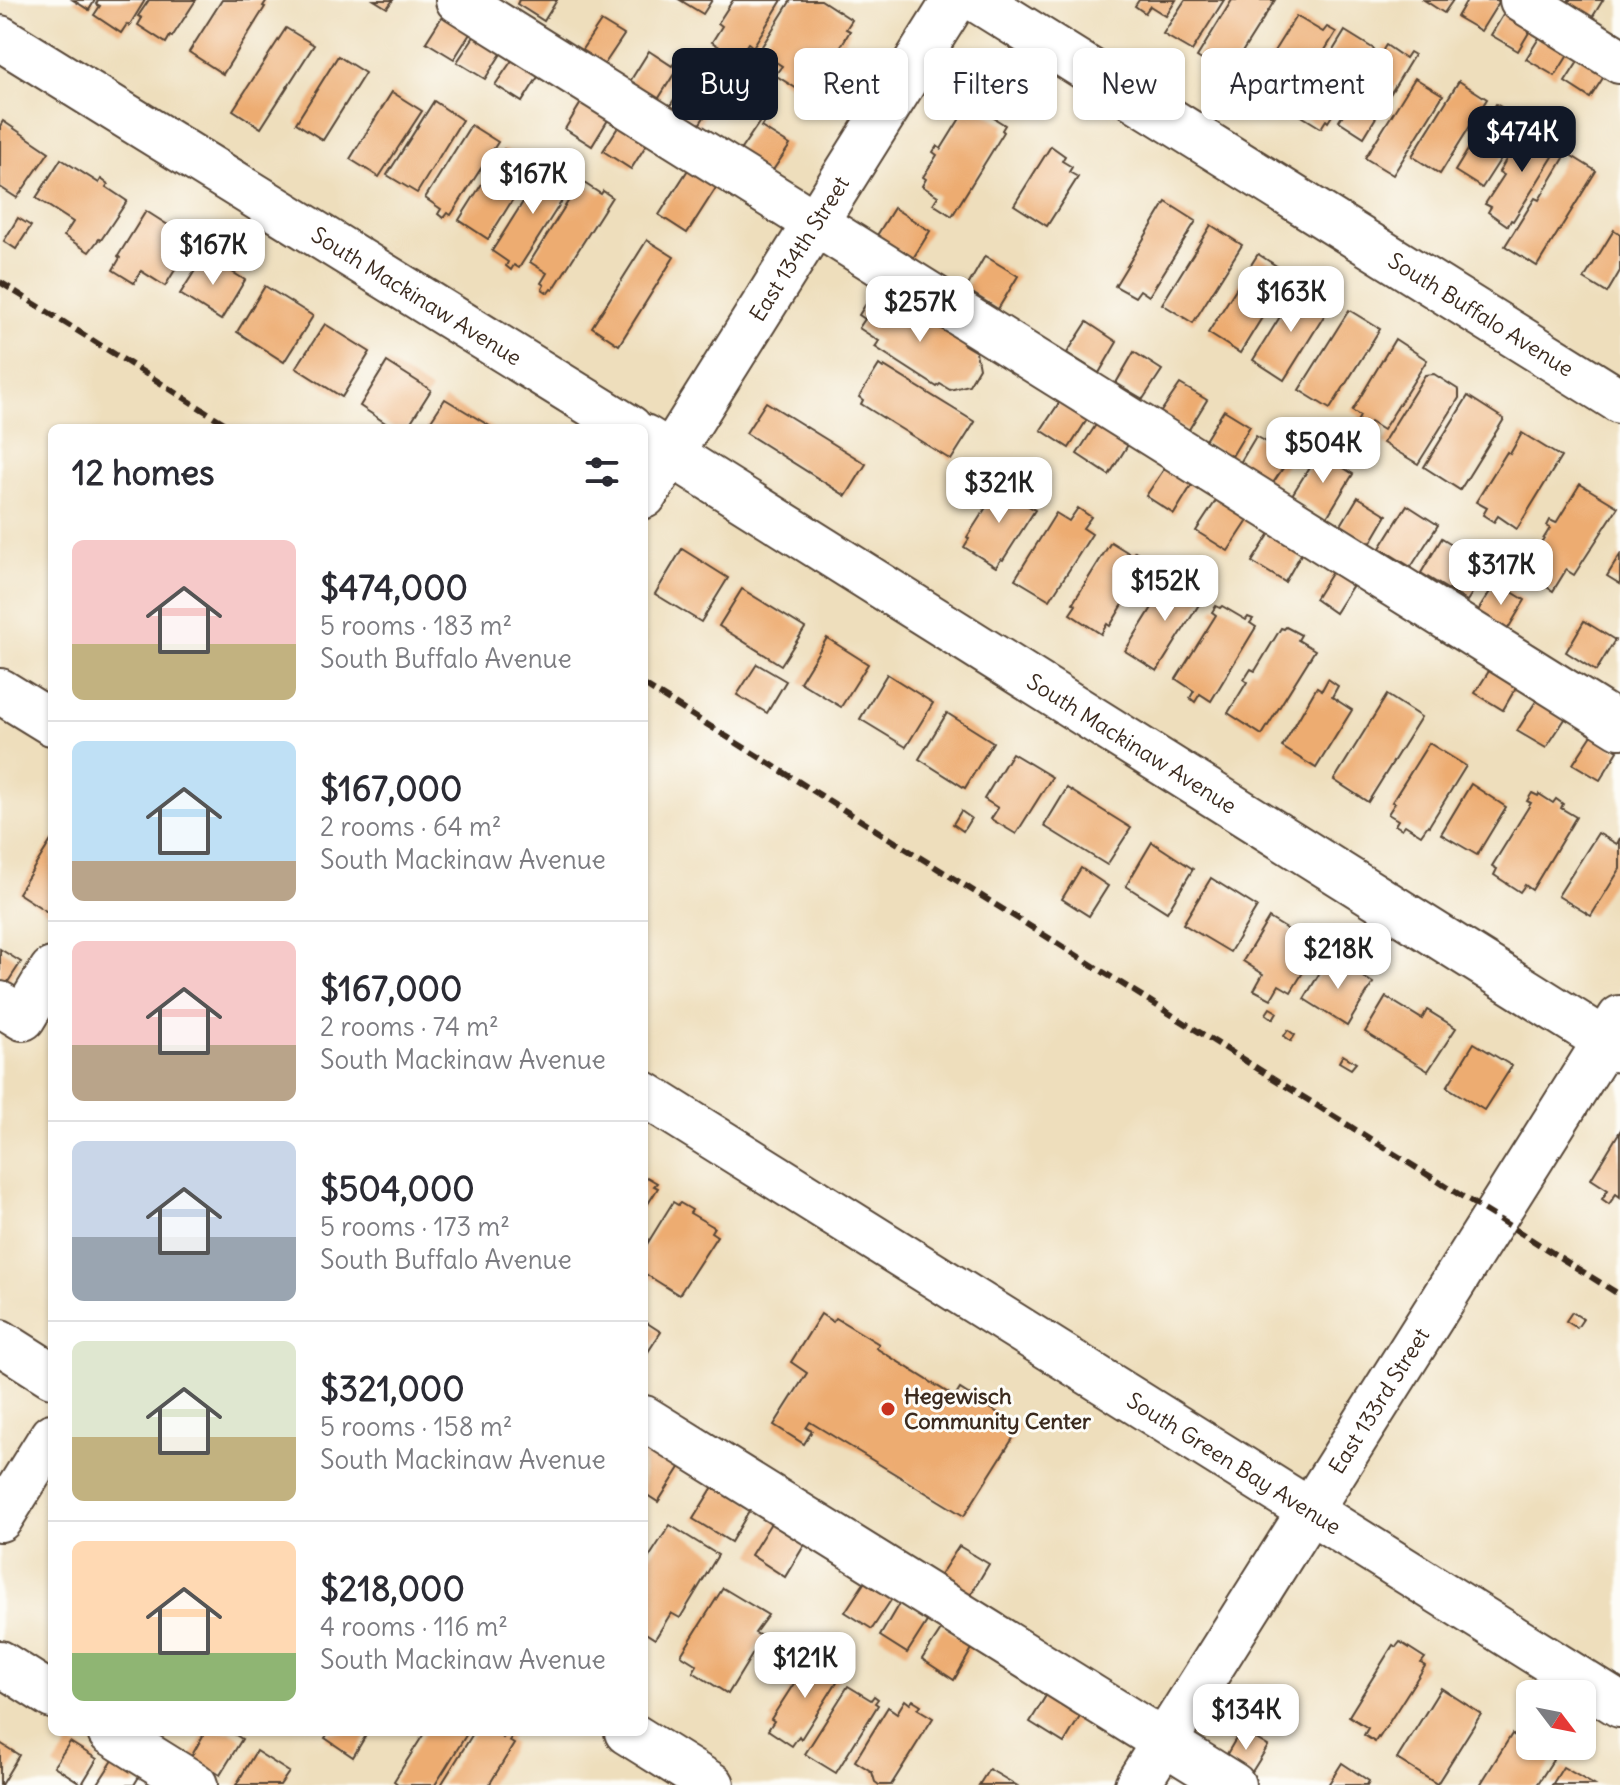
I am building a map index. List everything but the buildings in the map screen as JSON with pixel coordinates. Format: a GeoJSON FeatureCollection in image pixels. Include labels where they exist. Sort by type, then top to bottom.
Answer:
{"type":"FeatureCollection","features":[{"type":"Feature","properties":{"kind":"street"},"geometry":{"type":"LineString","coordinates":[[458,0],[1620,726]]}},
{"type":"Feature","properties":{"kind":"street","name":"East 134th Street"},"geometry":{"type":"LineString","coordinates":[[648,480],[657,445],[815,223],[955,0]]}},
{"type":"Feature","properties":{"kind":"street","name":"South Buffalo Avenue"},"geometry":{"type":"LineString","coordinates":[[977,0],[1620,401]]}},
{"type":"Feature","properties":{"kind":"street"},"geometry":{"type":"LineString","coordinates":[[1522,0],[1620,61]]}},
{"type":"Feature","properties":{"kind":"street","name":"South Mackinaw Avenue"},"geometry":{"type":"LineString","coordinates":[[0,38],[624,424]]}},
{"type":"Feature","properties":{"kind":"street","name":"South Mackinaw Avenue"},"geometry":{"type":"LineString","coordinates":[[657,445],[1615,1037]]}},
{"type":"Feature","properties":{"kind":"street"},"geometry":{"type":"LineString","coordinates":[[0,691],[48,721]]}},
{"type":"Feature","properties":{"kind":"street"},"geometry":{"type":"LineString","coordinates":[[0,1004],[23,1018],[48,977]]}},
{"type":"Feature","properties":{"kind":"street","name":"East 133rd Street"},"geometry":{"type":"LineString","coordinates":[[1137,1785],[1615,1037]]}},
{"type":"Feature","properties":{"kind":"street","name":"South Green Bay Avenue"},"geometry":{"type":"LineString","coordinates":[[648,1097],[1620,1705]]}},
{"type":"Feature","properties":{"kind":"street"},"geometry":{"type":"LineString","coordinates":[[0,1342],[48,1372]]}},
{"type":"Feature","properties":{"kind":"street"},"geometry":{"type":"LineString","coordinates":[[648,1420],[1233,1785]]}},
{"type":"Feature","properties":{"kind":"street"},"geometry":{"type":"LineString","coordinates":[[0,1519],[48,1442]]}},
{"type":"Feature","properties":{"kind":"street"},"geometry":{"type":"LineString","coordinates":[[0,1663],[48,1693]]}},
{"type":"Feature","properties":{"kind":"street"},"geometry":{"type":"LineString","coordinates":[[116,1736],[195,1785]]}},
{"type":"Feature","properties":{"kind":"street"},"geometry":{"type":"LineString","coordinates":[[633,1736],[712,1785]]}},
{"type":"Feature","properties":{"kind":"railway"},"geometry":{"type":"LineString","coordinates":[[0,282],[226,424]]}},
{"type":"Feature","properties":{"kind":"railway"},"geometry":{"type":"LineString","coordinates":[[648,688],[1620,1295]]}},
{"type":"Feature","properties":{"kind":"place","name":"Hegewisch Community Center"},"geometry":{"type":"Point","coordinates":[888,1409]}}]}
